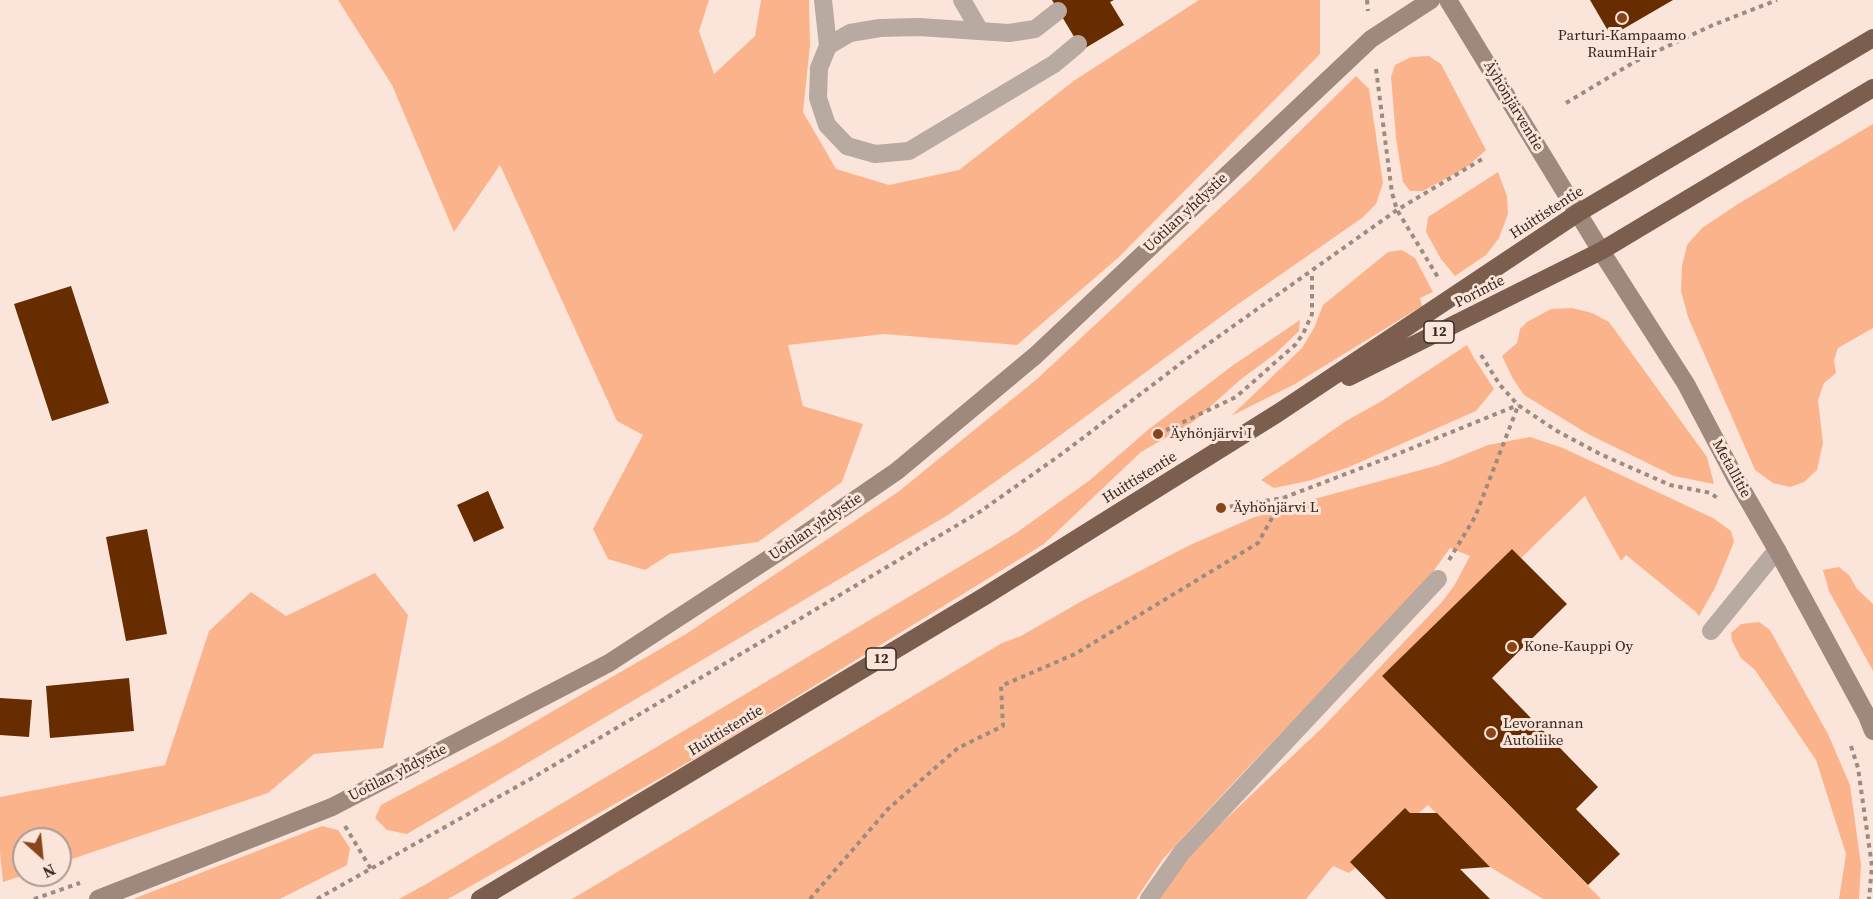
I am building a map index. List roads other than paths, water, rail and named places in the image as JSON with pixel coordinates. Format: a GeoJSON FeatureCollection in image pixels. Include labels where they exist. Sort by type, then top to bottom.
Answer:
{"type":"FeatureCollection","features":[{"type":"Feature","properties":{"kind":"highway","name":"Huittistentie"},"geometry":{"type":"LineString","coordinates":[[480,899],[985,596],[1278,413],[1578,213],[1873,38]]}},
{"type":"Feature","properties":{"kind":"highway","name":"12"},"geometry":{"type":"LineString","coordinates":[[1601,251],[1873,88]]}},
{"type":"Feature","properties":{"kind":"highway","name":"Porintie"},"geometry":{"type":"LineString","coordinates":[[1278,413],[1601,251]]}},
{"type":"Feature","properties":{"kind":"main road","name":"Uotilan yhdystie"},"geometry":{"type":"LineString","coordinates":[[98,899],[333,807],[609,663],[776,554],[897,471],[1036,355],[1371,39],[1431,0]]}},
{"type":"Feature","properties":{"kind":"main road","name":"Äyhönjärventie"},"geometry":{"type":"LineString","coordinates":[[1448,0],[1578,213]]}},
{"type":"Feature","properties":{"kind":"main road","name":"Metallitie"},"geometry":{"type":"LineString","coordinates":[[1578,213],[1686,384],[1867,716],[1873,731]]}},
{"type":"Feature","properties":{"kind":"lane"},"geometry":{"type":"LineString","coordinates":[[823,0],[828,46],[819,68],[818,98],[827,125],[847,146],[875,154],[909,151],[1054,64],[1078,44]]}},
{"type":"Feature","properties":{"kind":"lane"},"geometry":{"type":"LineString","coordinates":[[962,0],[980,31]]}},
{"type":"Feature","properties":{"kind":"lane"},"geometry":{"type":"LineString","coordinates":[[828,46],[850,33],[880,28],[919,27],[1009,33],[1035,29],[1058,11]]}},
{"type":"Feature","properties":{"kind":"lane"},"geometry":{"type":"LineString","coordinates":[[1711,631],[1777,550]]}},
{"type":"Feature","properties":{"kind":"lane"},"geometry":{"type":"LineString","coordinates":[[1149,899],[1182,852],[1438,579]]}},
{"type":"Feature","properties":{"kind":"place","name":"Parturi-Kampaamo RaumHair"},"geometry":{"type":"Point","coordinates":[1622,18]}},
{"type":"Feature","properties":{"kind":"place","name":"Äyhönjärvi I"},"geometry":{"type":"Point","coordinates":[1158,434]}},
{"type":"Feature","properties":{"kind":"place","name":"Äyhönjärvi L"},"geometry":{"type":"Point","coordinates":[1221,508]}},
{"type":"Feature","properties":{"kind":"place","name":"Kone-Kauppi Oy"},"geometry":{"type":"Point","coordinates":[1512,647]}},
{"type":"Feature","properties":{"kind":"place","name":"Levorannan Autoliike"},"geometry":{"type":"Point","coordinates":[1491,733]}}]}
